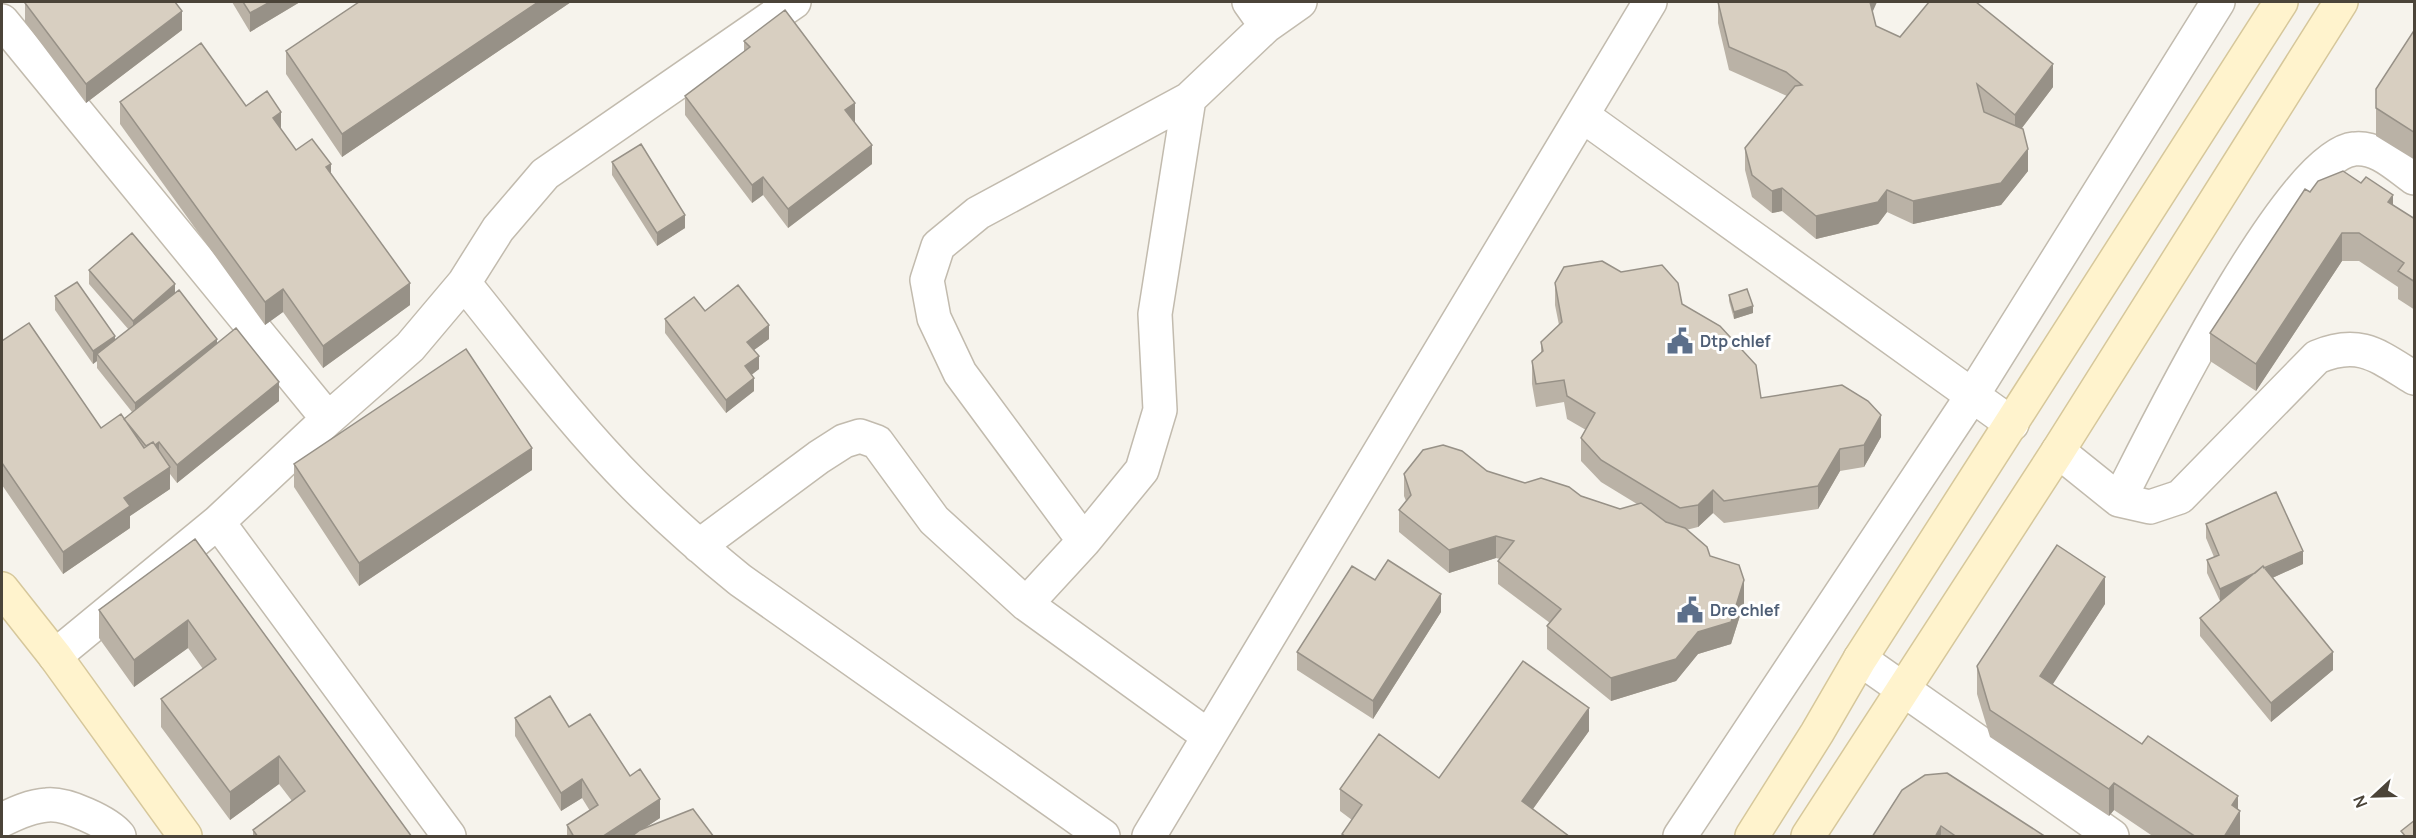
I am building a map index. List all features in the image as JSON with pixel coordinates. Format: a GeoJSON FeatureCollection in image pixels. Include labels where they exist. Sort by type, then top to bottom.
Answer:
{"type":"FeatureCollection","features":[{"type":"Feature","properties":{"kind":"main road"},"geometry":{"type":"LineString","coordinates":[[1752,837],[1860,659],[2281,2]]}},
{"type":"Feature","properties":{"kind":"main road"},"geometry":{"type":"LineString","coordinates":[[1808,837],[2058,451],[2341,2]]}},
{"type":"Feature","properties":{"kind":"main road"},"geometry":{"type":"LineString","coordinates":[[2,589],[55,656],[185,837]]}},
{"type":"Feature","properties":{"kind":"street"},"geometry":{"type":"LineString","coordinates":[[55,656],[218,522],[328,419],[410,348],[464,283],[498,229],[544,174],[794,2]]}},
{"type":"Feature","properties":{"kind":"street"},"geometry":{"type":"LineString","coordinates":[[1084,541],[960,373],[934,318],[927,280],[938,246],[978,213],[1189,99],[1257,14],[1300,2]]}},
{"type":"Feature","properties":{"kind":"street"},"geometry":{"type":"LineString","coordinates":[[1149,837],[1207,735],[1650,2]]}},
{"type":"Feature","properties":{"kind":"street"},"geometry":{"type":"LineString","coordinates":[[1680,837],[1972,396],[2218,2]]}},
{"type":"Feature","properties":{"kind":"street"},"geometry":{"type":"LineString","coordinates":[[2,21],[328,419]]}},
{"type":"Feature","properties":{"kind":"street"},"geometry":{"type":"LineString","coordinates":[[1026,604],[1084,541],[1142,470],[1160,410],[1155,314],[1189,99]]}},
{"type":"Feature","properties":{"kind":"street"},"geometry":{"type":"LineString","coordinates":[[1583,116],[2012,424]]}},
{"type":"Feature","properties":{"kind":"street"},"geometry":{"type":"LineString","coordinates":[[2119,500],[2188,364],[2284,208],[2314,172],[2331,158],[2353,148],[2374,151],[2415,178]]}},
{"type":"Feature","properties":{"kind":"street"},"geometry":{"type":"LineString","coordinates":[[464,283],[543,382],[633,485],[699,546],[740,580],[1103,837]]}},
{"type":"Feature","properties":{"kind":"street"},"geometry":{"type":"LineString","coordinates":[[2058,451],[2119,500],[2150,507],[2180,497],[2317,357],[2333,350],[2352,347],[2381,357],[2415,378]]}},
{"type":"Feature","properties":{"kind":"street"},"geometry":{"type":"LineString","coordinates":[[699,546],[844,441],[860,436],[877,442],[934,520],[1026,604],[1207,735]]}},
{"type":"Feature","properties":{"kind":"street"},"geometry":{"type":"LineString","coordinates":[[218,522],[449,837]]}},
{"type":"Feature","properties":{"kind":"street"},"geometry":{"type":"LineString","coordinates":[[1860,659],[2112,837]]}},
{"type":"Feature","properties":{"kind":"street"},"geometry":{"type":"LineString","coordinates":[[2,820],[21,811],[48,804],[76,811],[112,827],[119,837]]}},
{"type":"Feature","properties":{"kind":"building"},"geometry":{"type":"Polygon","coordinates":[[[175,2],[182,11],[86,84],[25,3],[175,2]]]}},
{"type":"Feature","properties":{"kind":"building"},"geometry":{"type":"Polygon","coordinates":[[[243,2],[270,2],[250,13],[243,2]]]}},
{"type":"Feature","properties":{"kind":"building"},"geometry":{"type":"Polygon","coordinates":[[[359,2],[538,2],[342,134],[286,51],[359,2]]]}},
{"type":"Feature","properties":{"kind":"building"},"geometry":{"type":"Polygon","coordinates":[[[1718,2],[1870,2],[1876,26],[1900,37],[1929,2],[1976,2],[2053,64],[2015,115],[1977,84],[1984,112],[2023,129],[2028,149],[2001,183],[1913,201],[1887,190],[1878,202],[1816,216],[1782,188],[1772,191],[1752,175],[1745,148],[1795,86],[1802,85],[1786,72],[1729,47],[1718,2]]]}},
{"type":"Feature","properties":{"kind":"building"},"geometry":{"type":"Polygon","coordinates":[[[785,10],[855,103],[845,110],[872,145],[788,209],[763,177],[752,185],[685,96],[750,47],[744,41],[785,10]]]}},
{"type":"Feature","properties":{"kind":"building"},"geometry":{"type":"Polygon","coordinates":[[[2415,29],[2415,133],[2376,108],[2376,89],[2415,29]]]}},
{"type":"Feature","properties":{"kind":"building"},"geometry":{"type":"Polygon","coordinates":[[[201,43],[246,106],[267,91],[281,112],[273,118],[296,150],[312,139],[331,164],[326,167],[410,283],[323,346],[283,289],[265,302],[120,102],[201,43]]]}},
{"type":"Feature","properties":{"kind":"building"},"geometry":{"type":"Polygon","coordinates":[[[641,144],[685,215],[657,233],[612,162],[641,144]]]}},
{"type":"Feature","properties":{"kind":"building"},"geometry":{"type":"Polygon","coordinates":[[[2343,171],[2361,183],[2366,177],[2393,195],[2388,202],[2415,219],[2415,282],[2398,271],[2404,263],[2359,233],[2342,233],[2256,364],[2210,333],[2305,189],[2310,192],[2318,181],[2343,171]]]}},
{"type":"Feature","properties":{"kind":"building"},"geometry":{"type":"Polygon","coordinates":[[[132,233],[175,284],[133,321],[89,270],[132,233]]]}},
{"type":"Feature","properties":{"kind":"building"},"geometry":{"type":"Polygon","coordinates":[[[1602,261],[1621,272],[1662,265],[1678,283],[1682,304],[1720,326],[1756,365],[1761,398],[1842,385],[1868,401],[1881,415],[1864,445],[1840,449],[1818,486],[1724,501],[1713,490],[1698,505],[1680,508],[1601,460],[1581,438],[1595,413],[1567,396],[1564,380],[1536,384],[1532,361],[1543,351],[1541,342],[1562,322],[1555,283],[1564,267],[1602,261]]]}},
{"type":"Feature","properties":{"kind":"building"},"geometry":{"type":"Polygon","coordinates":[[[77,282],[115,336],[93,351],[55,296],[77,282]]]}},
{"type":"Feature","properties":{"kind":"building"},"geometry":{"type":"Polygon","coordinates":[[[738,285],[769,325],[747,342],[759,356],[745,366],[754,378],[726,400],[665,319],[694,297],[705,311],[738,285]]]}},
{"type":"Feature","properties":{"kind":"building"},"geometry":{"type":"Polygon","coordinates":[[[1747,289],[1753,306],[1734,312],[1729,295],[1747,289]]]}},
{"type":"Feature","properties":{"kind":"building"},"geometry":{"type":"Polygon","coordinates":[[[179,290],[217,339],[135,403],[97,354],[179,290]]]}},
{"type":"Feature","properties":{"kind":"building"},"geometry":{"type":"Polygon","coordinates":[[[29,323],[101,428],[121,414],[144,448],[153,442],[170,467],[124,498],[130,506],[63,552],[2,463],[2,341],[29,323]]]}},
{"type":"Feature","properties":{"kind":"building"},"geometry":{"type":"Polygon","coordinates":[[[236,328],[279,382],[177,465],[159,442],[146,446],[124,419],[236,328]]]}},
{"type":"Feature","properties":{"kind":"building"},"geometry":{"type":"Polygon","coordinates":[[[466,349],[532,448],[359,563],[294,464],[466,349]]]}},
{"type":"Feature","properties":{"kind":"building"},"geometry":{"type":"Polygon","coordinates":[[[1443,445],[1462,451],[1487,471],[1525,483],[1541,478],[1569,487],[1581,496],[1620,509],[1641,503],[1666,522],[1685,528],[1707,547],[1710,556],[1739,565],[1744,580],[1731,622],[1698,632],[1676,659],[1611,678],[1547,626],[1561,609],[1498,561],[1514,541],[1496,536],[1449,550],[1399,510],[1411,495],[1404,474],[1423,450],[1443,445]]]}},
{"type":"Feature","properties":{"kind":"building"},"geometry":{"type":"Polygon","coordinates":[[[2276,492],[2303,551],[2264,568],[2263,566],[2255,573],[2220,589],[2207,560],[2219,555],[2206,524],[2276,492]]]}},
{"type":"Feature","properties":{"kind":"building"},"geometry":{"type":"Polygon","coordinates":[[[195,539],[412,837],[258,837],[253,830],[305,791],[279,756],[230,792],[161,699],[216,659],[188,620],[134,660],[99,610],[195,539]]]}},
{"type":"Feature","properties":{"kind":"building"},"geometry":{"type":"Polygon","coordinates":[[[2057,545],[2105,577],[2040,676],[2142,744],[2148,736],[2238,796],[2232,805],[2240,811],[2224,837],[2196,837],[2114,783],[2109,789],[1990,710],[1977,666],[2057,545]]]}},
{"type":"Feature","properties":{"kind":"building"},"geometry":{"type":"Polygon","coordinates":[[[1388,560],[1441,594],[1373,701],[1297,652],[1352,566],[1375,580],[1388,560]]]}},
{"type":"Feature","properties":{"kind":"building"},"geometry":{"type":"Polygon","coordinates":[[[2263,566],[2333,652],[2271,703],[2200,618],[2263,566]]]}},
{"type":"Feature","properties":{"kind":"building"},"geometry":{"type":"Polygon","coordinates":[[[1523,661],[1589,708],[1522,801],[1570,837],[1346,837],[1342,834],[1362,805],[1340,789],[1379,734],[1439,778],[1523,661]]]}},
{"type":"Feature","properties":{"kind":"building"},"geometry":{"type":"Polygon","coordinates":[[[550,696],[569,727],[590,714],[630,776],[640,769],[660,799],[602,837],[574,837],[567,825],[598,805],[582,779],[561,793],[515,718],[550,696]]]}},
{"type":"Feature","properties":{"kind":"building"},"geometry":{"type":"Polygon","coordinates":[[[1947,773],[2046,837],[1957,837],[1941,826],[1935,837],[1872,837],[1902,790],[1925,775],[1947,773]]]}},
{"type":"Feature","properties":{"kind":"building"},"geometry":{"type":"Polygon","coordinates":[[[693,809],[714,837],[631,837],[640,830],[693,809]]]}},
{"type":"Feature","properties":{"kind":"building"},"geometry":{"type":"Polygon","coordinates":[[[2415,820],[2415,837],[2406,837],[2401,831],[2415,820]]]}},
{"type":"Feature","properties":{"kind":"place","name":"Dtp chlef"},"geometry":{"type":"Point","coordinates":[1680,341]}},
{"type":"Feature","properties":{"kind":"place","name":"Dre chlef"},"geometry":{"type":"Point","coordinates":[1690,610]}}]}
